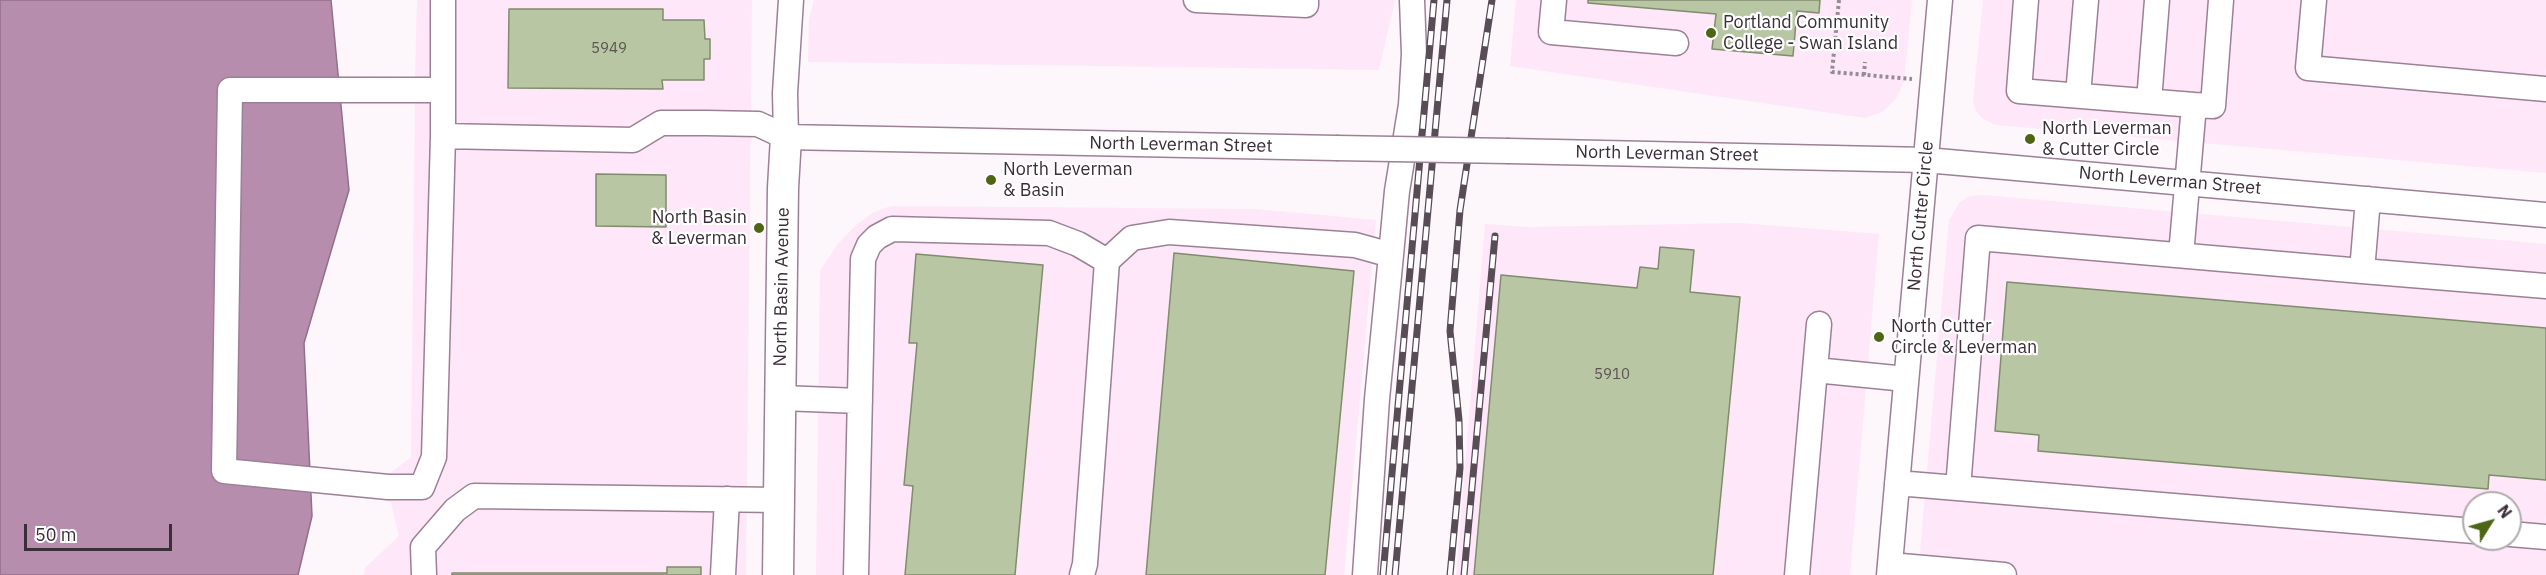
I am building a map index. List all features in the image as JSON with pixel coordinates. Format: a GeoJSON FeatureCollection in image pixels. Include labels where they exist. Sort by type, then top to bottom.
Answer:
{"type":"FeatureCollection","features":[{"type":"Feature","properties":{"kind":"main road","name":"North Basin Avenue"},"geometry":{"type":"LineString","coordinates":[[778,575],[783,188],[786,137]]}},
{"type":"Feature","properties":{"kind":"street"},"geometry":{"type":"LineString","coordinates":[[443,0],[443,90],[443,136],[434,457],[422,487],[388,487],[224,471],[230,90],[443,90]]}},
{"type":"Feature","properties":{"kind":"street","name":"North Basin Avenue"},"geometry":{"type":"LineString","coordinates":[[786,137],[785,83],[790,0]]}},
{"type":"Feature","properties":{"kind":"street"},"geometry":{"type":"LineString","coordinates":[[1196,0],[1306,5],[1306,0]]}},
{"type":"Feature","properties":{"kind":"street"},"geometry":{"type":"LineString","coordinates":[[1365,575],[1377,399],[1397,191],[1411,105],[1414,54],[1412,0]]}},
{"type":"Feature","properties":{"kind":"street"},"geometry":{"type":"LineString","coordinates":[[1554,0],[1551,32],[1676,43]]}},
{"type":"Feature","properties":{"kind":"street","name":"North Cutter Circle"},"geometry":{"type":"LineString","coordinates":[[1889,570],[1940,0]]}},
{"type":"Feature","properties":{"kind":"street"},"geometry":{"type":"LineString","coordinates":[[2026,0],[2019,91],[2213,106],[2222,0]]}},
{"type":"Feature","properties":{"kind":"street"},"geometry":{"type":"LineString","coordinates":[[2078,95],[2086,0]]}},
{"type":"Feature","properties":{"kind":"street"},"geometry":{"type":"LineString","coordinates":[[2149,101],[2157,0]]}},
{"type":"Feature","properties":{"kind":"street"},"geometry":{"type":"LineString","coordinates":[[2314,0],[2308,68],[2546,89]]}},
{"type":"Feature","properties":{"kind":"street"},"geometry":{"type":"LineString","coordinates":[[2181,255],[2194,105]]}},
{"type":"Feature","properties":{"kind":"street"},"geometry":{"type":"LineString","coordinates":[[443,136],[633,140],[661,123],[672,123],[758,124],[786,137]]}},
{"type":"Feature","properties":{"kind":"street","name":"North Leverman Street"},"geometry":{"type":"LineString","coordinates":[[786,137],[1926,160],[2546,215]]}},
{"type":"Feature","properties":{"kind":"street"},"geometry":{"type":"LineString","coordinates":[[2362,270],[2368,199]]}},
{"type":"Feature","properties":{"kind":"street"},"geometry":{"type":"LineString","coordinates":[[856,575],[863,260],[869,246],[883,232],[892,229],[1049,233],[1078,244],[1107,261]]}},
{"type":"Feature","properties":{"kind":"street"},"geometry":{"type":"LineString","coordinates":[[1082,575],[1085,564],[1107,261],[1132,238],[1169,232],[1345,244],[1391,255]]}},
{"type":"Feature","properties":{"kind":"street"},"geometry":{"type":"LineString","coordinates":[[1958,488],[1978,238],[2546,286]]}},
{"type":"Feature","properties":{"kind":"street"},"geometry":{"type":"LineString","coordinates":[[1797,575],[1819,324]]}},
{"type":"Feature","properties":{"kind":"street"},"geometry":{"type":"LineString","coordinates":[[1815,370],[1906,378]]}},
{"type":"Feature","properties":{"kind":"street"},"geometry":{"type":"LineString","coordinates":[[781,398],[860,401]]}},
{"type":"Feature","properties":{"kind":"street"},"geometry":{"type":"LineString","coordinates":[[1897,483],[2462,530]]}},
{"type":"Feature","properties":{"kind":"street"},"geometry":{"type":"LineString","coordinates":[[424,575],[423,547],[455,510],[474,496],[779,500]]}},
{"type":"Feature","properties":{"kind":"street"},"geometry":{"type":"LineString","coordinates":[[723,575],[727,499]]}},
{"type":"Feature","properties":{"kind":"street"},"geometry":{"type":"LineString","coordinates":[[2522,535],[2546,537]]}},
{"type":"Feature","properties":{"kind":"street"},"geometry":{"type":"LineString","coordinates":[[1889,570],[2004,575]]}},
{"type":"Feature","properties":{"kind":"path"},"geometry":{"type":"LineString","coordinates":[[1839,0],[1832,72],[1933,81]]}},
{"type":"Feature","properties":{"kind":"path"},"geometry":{"type":"LineString","coordinates":[[1864,75],[1865,62]]}},
{"type":"Feature","properties":{"kind":"shaded area"},"geometry":{"type":"Polygon","coordinates":[[[0,0],[331,0],[349,190],[304,343],[312,516],[298,575],[0,575],[0,0]]]}},
{"type":"Feature","properties":{"kind":"shaded area"},"geometry":{"type":"Polygon","coordinates":[[[417,0],[752,0],[746,575],[364,575],[365,568],[399,536],[391,503],[385,498],[205,477],[212,73],[415,77],[417,0]],[[263,97],[260,460],[388,475],[411,457],[415,101],[263,97]]]}},
{"type":"Feature","properties":{"kind":"shaded area"},"geometry":{"type":"Polygon","coordinates":[[[814,0],[1395,0],[1379,70],[808,62],[809,19],[814,0]]]}},
{"type":"Feature","properties":{"kind":"shaded area","name":"Portland Community College - Swan Island"},"geometry":{"type":"Polygon","coordinates":[[[1516,0],[1912,0],[1904,82],[1896,99],[1882,112],[1865,118],[1510,66],[1516,0]]]}},
{"type":"Feature","properties":{"kind":"shaded area"},"geometry":{"type":"Polygon","coordinates":[[[1983,0],[2546,0],[2546,173],[1996,125],[1983,119],[1976,111],[1973,101],[1983,0]]]}},
{"type":"Feature","properties":{"kind":"shaded area"},"geometry":{"type":"Polygon","coordinates":[[[1983,195],[2546,244],[2546,575],[1918,575],[1949,220],[1960,202],[1970,196],[1983,195]]]}},
{"type":"Feature","properties":{"kind":"shaded area"},"geometry":{"type":"Polygon","coordinates":[[[891,206],[1255,209],[1376,220],[1344,575],[816,575],[820,271],[837,245],[856,225],[874,212],[891,206]]]}},
{"type":"Feature","properties":{"kind":"shaded area"},"geometry":{"type":"Polygon","coordinates":[[[1742,223],[1879,234],[1850,575],[1456,575],[1485,224],[1528,227],[1742,223]]]}},
{"type":"Feature","properties":{"kind":"building"},"geometry":{"type":"Polygon","coordinates":[[[1588,0],[1820,0],[1819,13],[1797,11],[1793,56],[1712,49],[1716,14],[1588,3],[1588,0]]]}},
{"type":"Feature","properties":{"kind":"building"},"geometry":{"type":"Polygon","coordinates":[[[509,9],[663,9],[663,20],[704,20],[705,39],[710,39],[710,59],[704,59],[704,80],[662,80],[663,89],[508,88],[509,9]]]}},
{"type":"Feature","properties":{"kind":"building"},"geometry":{"type":"Polygon","coordinates":[[[596,174],[666,175],[666,227],[596,226],[596,174]]]}},
{"type":"Feature","properties":{"kind":"building"},"geometry":{"type":"Polygon","coordinates":[[[1660,247],[1694,250],[1690,292],[1740,297],[1713,575],[1474,575],[1501,275],[1637,288],[1640,267],[1658,269],[1660,247]]]}},
{"type":"Feature","properties":{"kind":"building"},"geometry":{"type":"Polygon","coordinates":[[[1174,253],[1354,271],[1325,575],[1146,575],[1174,253]]]}},
{"type":"Feature","properties":{"kind":"building"},"geometry":{"type":"Polygon","coordinates":[[[916,254],[1043,265],[1015,575],[905,575],[913,486],[904,485],[917,343],[909,343],[916,254]]]}},
{"type":"Feature","properties":{"kind":"building"},"geometry":{"type":"Polygon","coordinates":[[[2007,282],[2546,328],[2546,480],[2489,475],[2488,489],[2038,451],[2039,435],[1995,431],[2007,282]]]}},
{"type":"Feature","properties":{"kind":"building"},"geometry":{"type":"Polygon","coordinates":[[[667,567],[701,567],[701,575],[452,575],[452,573],[667,573],[667,567]]]}},
{"type":"Feature","properties":{"kind":"railway"},"geometry":{"type":"LineString","coordinates":[[1383,575],[1434,0]]}},
{"type":"Feature","properties":{"kind":"railway"},"geometry":{"type":"LineString","coordinates":[[1395,575],[1447,0]]}},
{"type":"Feature","properties":{"kind":"railway"},"geometry":{"type":"LineString","coordinates":[[1450,575],[1460,468],[1459,420],[1450,331],[1460,210],[1492,0]]}},
{"type":"Feature","properties":{"kind":"railway"},"geometry":{"type":"LineString","coordinates":[[1464,575],[1495,236]]}},
{"type":"Feature","properties":{"kind":"place","name":"Portland Community College - Swan Island"},"geometry":{"type":"Point","coordinates":[1711,33]}},
{"type":"Feature","properties":{"kind":"place","name":"North Leverman & Cutter Circle"},"geometry":{"type":"Point","coordinates":[2030,139]}},
{"type":"Feature","properties":{"kind":"place","name":"North Leverman & Basin"},"geometry":{"type":"Point","coordinates":[991,180]}},
{"type":"Feature","properties":{"kind":"place","name":"North Basin & Leverman"},"geometry":{"type":"Point","coordinates":[759,228]}},
{"type":"Feature","properties":{"kind":"place","name":"North Cutter Circle & Leverman"},"geometry":{"type":"Point","coordinates":[1879,337]}}]}
